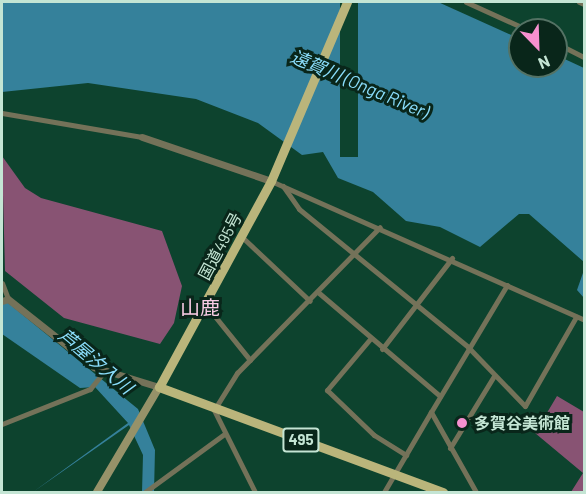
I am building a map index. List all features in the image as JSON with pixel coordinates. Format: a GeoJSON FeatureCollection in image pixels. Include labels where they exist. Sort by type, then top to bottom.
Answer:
{"type":"FeatureCollection","features":[{"type":"Feature","properties":{"kind":"highway","name":"国道495号"},"geometry":{"type":"LineString","coordinates":[[159,387],[271,181],[347,2]]}},
{"type":"Feature","properties":{"kind":"highway","name":"495"},"geometry":{"type":"LineString","coordinates":[[159,387],[214,410],[394,472],[443,492]]}},
{"type":"Feature","properties":{"kind":"main road"},"geometry":{"type":"LineString","coordinates":[[97,492],[159,387]]}},
{"type":"Feature","properties":{"kind":"street"},"geometry":{"type":"LineString","coordinates":[[466,2],[508,21]]}},
{"type":"Feature","properties":{"kind":"street"},"geometry":{"type":"LineString","coordinates":[[579,2],[585,4]]}},
{"type":"Feature","properties":{"kind":"street"},"geometry":{"type":"LineString","coordinates":[[568,49],[585,57]]}},
{"type":"Feature","properties":{"kind":"street"},"geometry":{"type":"LineString","coordinates":[[2,113],[142,137],[271,181],[452,258],[585,320]]}},
{"type":"Feature","properties":{"kind":"street"},"geometry":{"type":"LineString","coordinates":[[283,186],[299,208],[357,253],[468,347],[525,406],[576,317]]}},
{"type":"Feature","properties":{"kind":"street"},"geometry":{"type":"LineString","coordinates":[[255,492],[223,435],[214,410],[250,360],[319,293],[380,227]]}},
{"type":"Feature","properties":{"kind":"street"},"geometry":{"type":"LineString","coordinates":[[242,237],[310,301]]}},
{"type":"Feature","properties":{"kind":"street"},"geometry":{"type":"LineString","coordinates":[[382,349],[452,258]]}},
{"type":"Feature","properties":{"kind":"street"},"geometry":{"type":"LineString","coordinates":[[2,283],[5,300],[103,373],[159,387]]}},
{"type":"Feature","properties":{"kind":"street"},"geometry":{"type":"LineString","coordinates":[[384,492],[468,347],[507,285]]}},
{"type":"Feature","properties":{"kind":"street"},"geometry":{"type":"LineString","coordinates":[[319,293],[370,339],[440,396]]}},
{"type":"Feature","properties":{"kind":"street"},"geometry":{"type":"LineString","coordinates":[[205,304],[250,360]]}},
{"type":"Feature","properties":{"kind":"street"},"geometry":{"type":"LineString","coordinates":[[370,339],[327,390],[374,435],[406,454]]}},
{"type":"Feature","properties":{"kind":"street"},"geometry":{"type":"LineString","coordinates":[[2,424],[90,389],[103,373]]}},
{"type":"Feature","properties":{"kind":"street"},"geometry":{"type":"LineString","coordinates":[[450,448],[494,376]]}},
{"type":"Feature","properties":{"kind":"street"},"geometry":{"type":"LineString","coordinates":[[431,412],[476,492]]}},
{"type":"Feature","properties":{"kind":"street"},"geometry":{"type":"LineString","coordinates":[[145,492],[223,435]]}},
{"type":"Feature","properties":{"kind":"shaded area"},"geometry":{"type":"Polygon","coordinates":[[[2,156],[25,188],[41,198],[162,231],[182,286],[174,323],[160,344],[64,318],[5,271],[2,156]]]}},
{"type":"Feature","properties":{"kind":"shaded area"},"geometry":{"type":"Polygon","coordinates":[[[557,396],[584,412],[584,492],[571,492],[583,473],[535,433],[557,396]]]}},
{"type":"Feature","properties":{"kind":"water","name":"遠賀川 (Onga River)"},"geometry":{"type":"Polygon","coordinates":[[[2,2],[438,2],[508,34],[508,78],[568,78],[568,61],[584,68],[584,262],[529,214],[519,214],[480,247],[440,227],[406,221],[373,192],[338,178],[323,152],[302,155],[258,123],[196,99],[88,83],[2,92],[2,2]]]}},
{"type":"Feature","properties":{"kind":"water"},"geometry":{"type":"Polygon","coordinates":[[[584,270],[584,298],[577,290],[584,270]]]}},
{"type":"Feature","properties":{"kind":"water"},"geometry":{"type":"Polygon","coordinates":[[[2,298],[138,409],[155,450],[154,492],[142,492],[143,455],[129,425],[33,492],[128,423],[95,387],[80,388],[2,334],[2,298]]]}},
{"type":"Feature","properties":{"kind":"pier"},"geometry":{"type":"Polygon","coordinates":[[[340,2],[358,2],[358,157],[340,157],[340,2]]]}},
{"type":"Feature","properties":{"kind":"place","name":"多賀谷美術館"},"geometry":{"type":"Point","coordinates":[462,423]}},
{"type":"Feature","properties":{"kind":"district","name":"山鹿"},"geometry":{"type":"Point","coordinates":[200,307]}},
{"type":"Feature","properties":{"kind":"water label","name":"芦屋汐入川"},"geometry":{"type":"Point","coordinates":[96,361]}}]}
